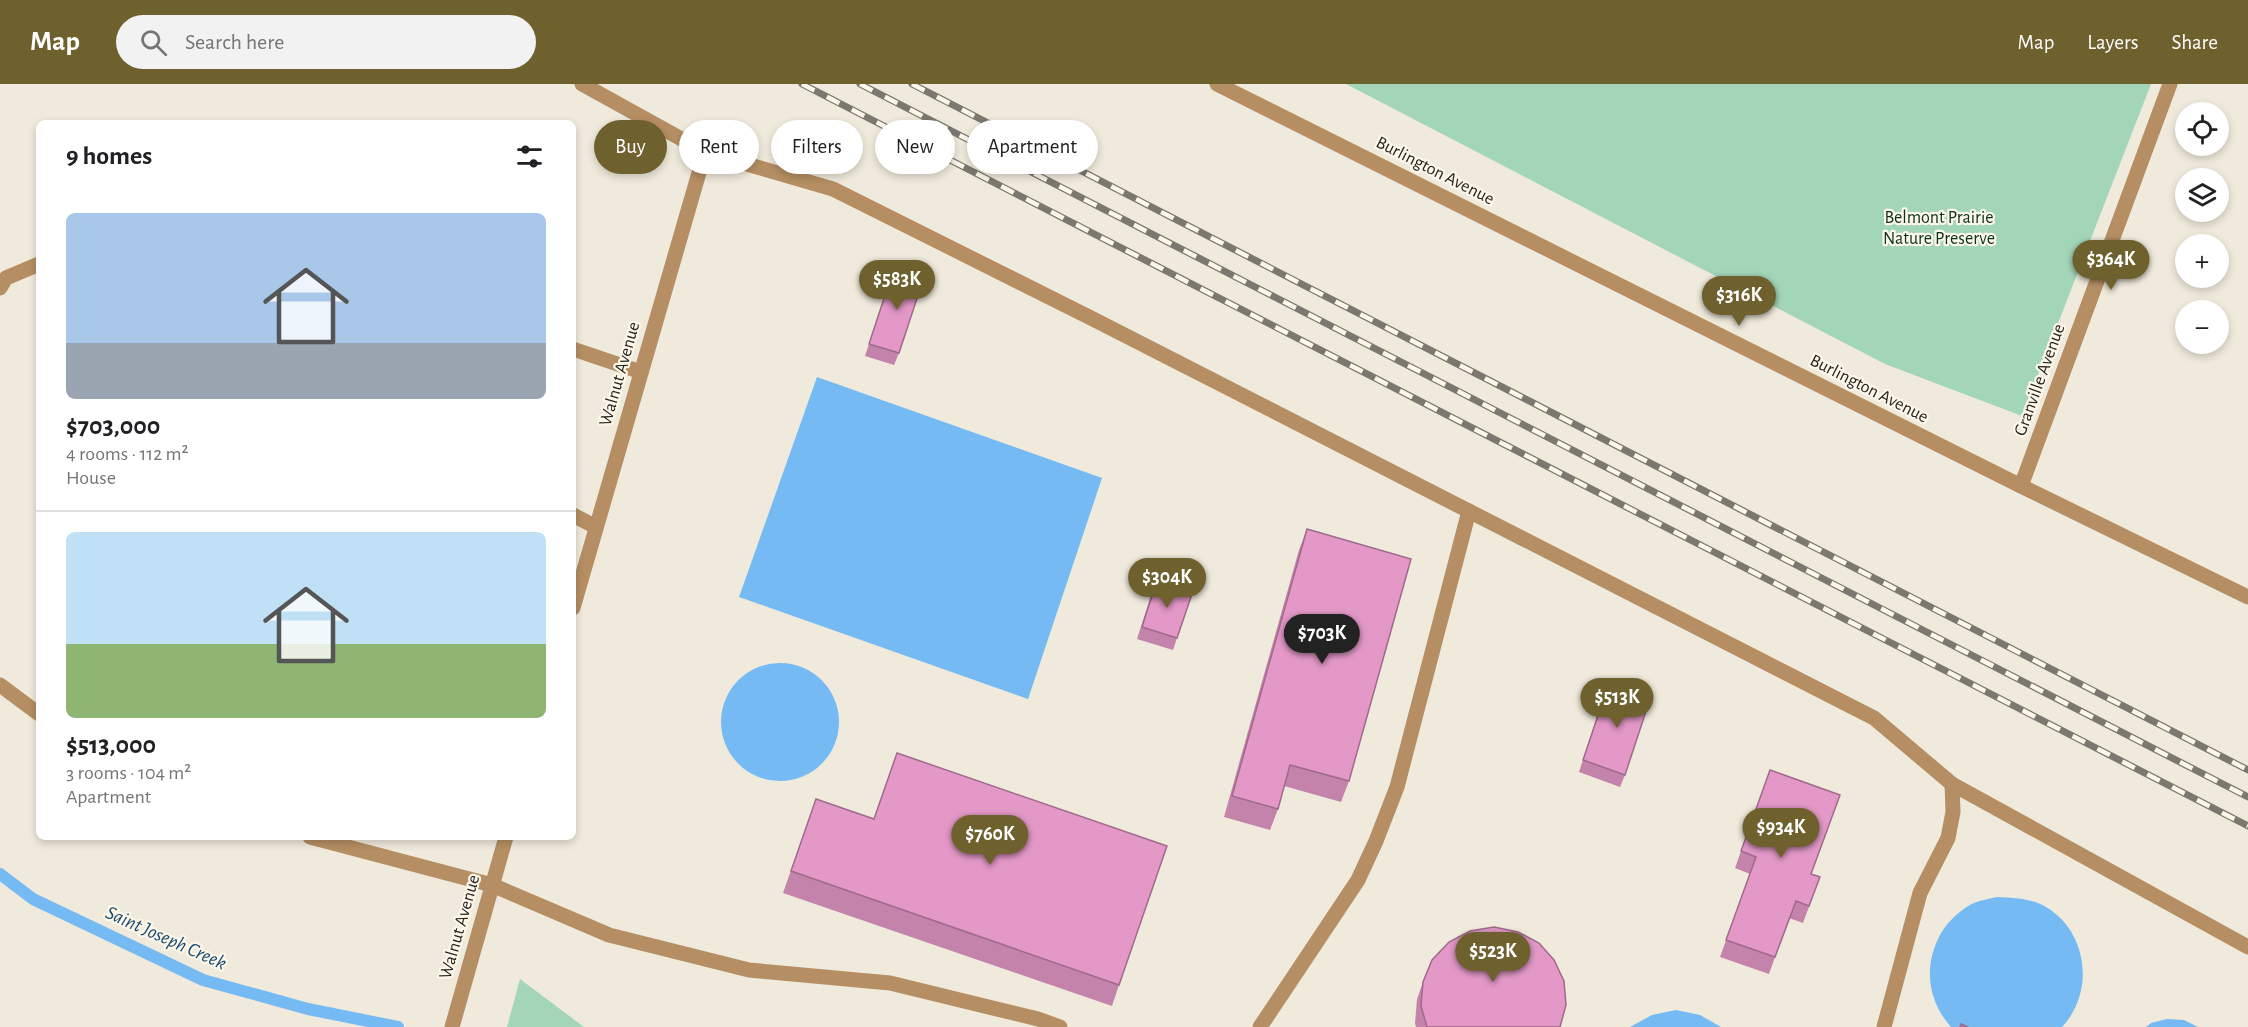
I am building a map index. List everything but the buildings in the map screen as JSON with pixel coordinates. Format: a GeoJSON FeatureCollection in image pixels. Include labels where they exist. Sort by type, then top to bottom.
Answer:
{"type":"FeatureCollection","features":[{"type":"Feature","properties":{"kind":"street"},"geometry":{"type":"LineString","coordinates":[[582,84],[679,138]]}},
{"type":"Feature","properties":{"kind":"street","name":"Burlington Avenue"},"geometry":{"type":"LineString","coordinates":[[1217,84],[2248,597]]}},
{"type":"Feature","properties":{"kind":"street","name":"Granville Avenue"},"geometry":{"type":"LineString","coordinates":[[2021,486],[2170,84]]}},
{"type":"Feature","properties":{"kind":"street"},"geometry":{"type":"LineString","coordinates":[[759,168],[833,189],[1874,718],[1952,784],[2248,947]]}},
{"type":"Feature","properties":{"kind":"street","name":"Walnut Avenue"},"geometry":{"type":"LineString","coordinates":[[576,597],[699,174]]}},
{"type":"Feature","properties":{"kind":"street"},"geometry":{"type":"LineString","coordinates":[[0,288],[6,278],[36,265]]}},
{"type":"Feature","properties":{"kind":"street"},"geometry":{"type":"LineString","coordinates":[[576,350],[641,372]]}},
{"type":"Feature","properties":{"kind":"street"},"geometry":{"type":"LineString","coordinates":[[1260,1027],[1358,880],[1376,841],[1397,787],[1469,511]]}},
{"type":"Feature","properties":{"kind":"street"},"geometry":{"type":"LineString","coordinates":[[576,517],[596,527]]}},
{"type":"Feature","properties":{"kind":"street"},"geometry":{"type":"LineString","coordinates":[[0,685],[36,712]]}},
{"type":"Feature","properties":{"kind":"street"},"geometry":{"type":"LineString","coordinates":[[1884,1027],[1920,893],[1948,838],[1953,812],[1952,784]]}},
{"type":"Feature","properties":{"kind":"street"},"geometry":{"type":"LineString","coordinates":[[321,840],[492,885],[609,935],[642,944],[749,970],[890,983],[1038,1019],[1060,1027]]}},
{"type":"Feature","properties":{"kind":"street","name":"Walnut Avenue"},"geometry":{"type":"LineString","coordinates":[[452,1027],[505,840]]}},
{"type":"Feature","properties":{"kind":"green space","name":"Belmont Prairie Nature Preserve"},"geometry":{"type":"Polygon","coordinates":[[[1346,84],[2151,84],[2022,416],[1885,364],[1346,84]]]}},
{"type":"Feature","properties":{"kind":"green space"},"geometry":{"type":"Polygon","coordinates":[[[520,979],[584,1027],[507,1027],[520,979]]]}},
{"type":"Feature","properties":{"kind":"water"},"geometry":{"type":"Polygon","coordinates":[[[817,377],[1102,478],[1028,699],[739,597],[817,377]]]}},
{"type":"Feature","properties":{"kind":"water"},"geometry":{"type":"Polygon","coordinates":[[[780,663],[803,667],[822,680],[835,699],[839,722],[835,745],[822,764],[803,777],[780,781],[757,777],[738,764],[725,745],[721,722],[725,699],[738,680],[757,667],[780,663]]]}},
{"type":"Feature","properties":{"kind":"water"},"geometry":{"type":"Polygon","coordinates":[[[1997,897],[2022,899],[2040,904],[2060,918],[2071,931],[2082,963],[2083,980],[2073,1013],[2062,1027],[1951,1027],[1936,1004],[1930,978],[1930,965],[1938,939],[1945,927],[1962,910],[1977,902],[1997,897]]]}},
{"type":"Feature","properties":{"kind":"water"},"geometry":{"type":"Polygon","coordinates":[[[1676,1010],[1700,1015],[1721,1027],[1630,1027],[1652,1015],[1676,1010]]]}},
{"type":"Feature","properties":{"kind":"water"},"geometry":{"type":"Polygon","coordinates":[[[2167,1019],[2184,1020],[2198,1027],[2146,1027],[2151,1023],[2167,1019]]]}},
{"type":"Feature","properties":{"kind":"waterway","name":"Saint Joseph Creek"},"geometry":{"type":"LineString","coordinates":[[0,874],[33,899],[203,980],[308,1009],[398,1027]]}},
{"type":"Feature","properties":{"kind":"railway"},"geometry":{"type":"LineString","coordinates":[[802,84],[2248,826]]}},
{"type":"Feature","properties":{"kind":"railway"},"geometry":{"type":"LineString","coordinates":[[860,84],[2248,797]]}},
{"type":"Feature","properties":{"kind":"railway"},"geometry":{"type":"LineString","coordinates":[[912,84],[2248,770]]}}]}
